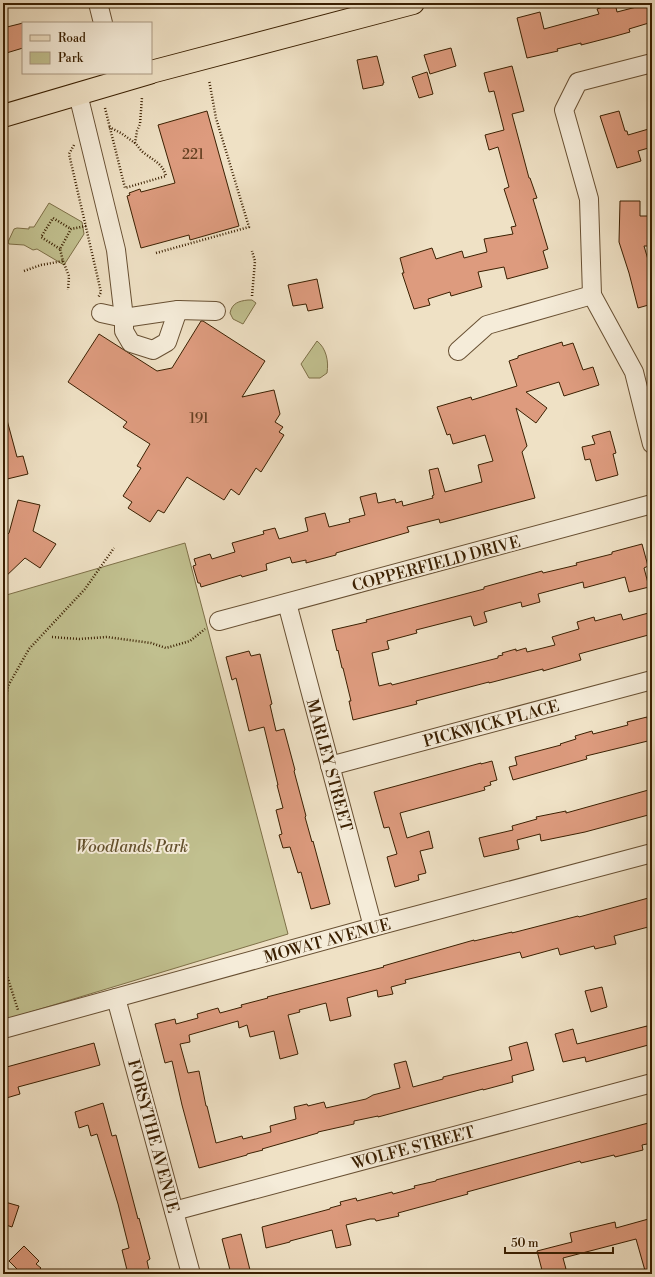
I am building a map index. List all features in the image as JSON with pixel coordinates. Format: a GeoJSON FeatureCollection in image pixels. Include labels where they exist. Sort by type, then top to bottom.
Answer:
{"type":"FeatureCollection","features":[{"type":"Feature","properties":{"kind":"main road"},"geometry":{"type":"LineString","coordinates":[[152,72],[413,3]]}},
{"type":"Feature","properties":{"kind":"main road"},"geometry":{"type":"LineString","coordinates":[[3,116],[78,94],[117,77],[142,74]]}},
{"type":"Feature","properties":{"kind":"street"},"geometry":{"type":"LineString","coordinates":[[98,3],[103,22]]}},
{"type":"Feature","properties":{"kind":"street"},"geometry":{"type":"LineString","coordinates":[[652,63],[578,82],[564,110],[589,199],[592,295],[634,372],[652,444]]}},
{"type":"Feature","properties":{"kind":"street"},"geometry":{"type":"LineString","coordinates":[[78,94],[116,250],[124,318],[124,331],[131,343],[153,350],[167,342],[178,310]]}},
{"type":"Feature","properties":{"kind":"street"},"geometry":{"type":"LineString","coordinates":[[458,351],[487,325],[592,295]]}},
{"type":"Feature","properties":{"kind":"street"},"geometry":{"type":"LineString","coordinates":[[99,306],[124,318],[178,310],[216,311]]}},
{"type":"Feature","properties":{"kind":"street","name":"COPPERFIELD DRIVE"},"geometry":{"type":"LineString","coordinates":[[213,624],[652,504]]}},
{"type":"Feature","properties":{"kind":"street","name":"MARLEY STREET"},"geometry":{"type":"LineString","coordinates":[[287,603],[372,927]]}},
{"type":"Feature","properties":{"kind":"street","name":"PICKWICK PLACE"},"geometry":{"type":"LineString","coordinates":[[330,766],[652,680]]}},
{"type":"Feature","properties":{"kind":"street","name":"MOWAT AVENUE"},"geometry":{"type":"LineString","coordinates":[[3,1029],[372,927],[652,853]]}},
{"type":"Feature","properties":{"kind":"street","name":"FORSYTHE AVENUE"},"geometry":{"type":"LineString","coordinates":[[116,998],[191,1274]]}},
{"type":"Feature","properties":{"kind":"street","name":"WOLFE STREET"},"geometry":{"type":"LineString","coordinates":[[174,1211],[652,1083]]}},
{"type":"Feature","properties":{"kind":"path"},"geometry":{"type":"LineString","coordinates":[[156,254],[249,227],[216,118],[209,80]]}},
{"type":"Feature","properties":{"kind":"path"},"geometry":{"type":"LineString","coordinates":[[135,143],[140,124],[142,97]]}},
{"type":"Feature","properties":{"kind":"path"},"geometry":{"type":"LineString","coordinates":[[105,108],[109,126],[125,188],[166,176],[164,169],[143,152],[135,143],[109,126]]}},
{"type":"Feature","properties":{"kind":"path"},"geometry":{"type":"LineString","coordinates":[[87,134],[80,136],[69,154],[102,292],[99,306]]}},
{"type":"Feature","properties":{"kind":"path"},"geometry":{"type":"LineString","coordinates":[[60,248],[41,237],[53,218],[71,229],[86,226]]}},
{"type":"Feature","properties":{"kind":"path"},"geometry":{"type":"LineString","coordinates":[[68,290],[69,276],[60,248],[71,229]]}},
{"type":"Feature","properties":{"kind":"path"},"geometry":{"type":"LineString","coordinates":[[252,251],[254,261],[252,296]]}},
{"type":"Feature","properties":{"kind":"path"},"geometry":{"type":"LineString","coordinates":[[24,271],[40,265],[63,261]]}},
{"type":"Feature","properties":{"kind":"path"},"geometry":{"type":"LineString","coordinates":[[3,721],[8,686],[29,649],[85,589],[114,548]]}},
{"type":"Feature","properties":{"kind":"path"},"geometry":{"type":"LineString","coordinates":[[52,637],[79,639],[108,637],[151,643],[166,648],[190,641],[213,624]]}},
{"type":"Feature","properties":{"kind":"path"},"geometry":{"type":"LineString","coordinates":[[3,683],[8,686]]}},
{"type":"Feature","properties":{"kind":"path"},"geometry":{"type":"LineString","coordinates":[[3,963],[23,1024]]}},
{"type":"Feature","properties":{"kind":"green space"},"geometry":{"type":"Polygon","coordinates":[[[49,203],[82,222],[84,234],[64,265],[37,249],[33,250],[24,245],[9,244],[8,242],[14,229],[29,229],[29,227],[34,227],[49,203]]]}},
{"type":"Feature","properties":{"kind":"green space"},"geometry":{"type":"Polygon","coordinates":[[[252,300],[256,303],[243,324],[233,319],[230,313],[232,307],[236,303],[252,300]]]}},
{"type":"Feature","properties":{"kind":"green space"},"geometry":{"type":"Polygon","coordinates":[[[317,341],[325,351],[328,364],[327,373],[320,378],[309,378],[301,364],[317,341]]]}},
{"type":"Feature","properties":{"kind":"green space","name":"Woodlands Park"},"geometry":{"type":"Polygon","coordinates":[[[185,543],[288,934],[4,1020],[3,596],[185,543]]]}},
{"type":"Feature","properties":{"kind":"building"},"geometry":{"type":"Polygon","coordinates":[[[615,3],[617,12],[652,3],[652,22],[629,29],[630,32],[581,45],[581,43],[557,49],[558,51],[527,58],[517,18],[540,12],[544,29],[599,14],[597,9],[615,3]]]}},
{"type":"Feature","properties":{"kind":"building"},"geometry":{"type":"Polygon","coordinates":[[[22,23],[22,48],[3,54],[3,28],[22,23]]]}},
{"type":"Feature","properties":{"kind":"building"},"geometry":{"type":"Polygon","coordinates":[[[451,48],[456,66],[430,74],[424,55],[451,48]]]}},
{"type":"Feature","properties":{"kind":"building"},"geometry":{"type":"Polygon","coordinates":[[[377,56],[384,83],[383,85],[363,89],[357,60],[377,56]]]}},
{"type":"Feature","properties":{"kind":"building"},"geometry":{"type":"Polygon","coordinates":[[[512,66],[524,111],[512,114],[529,178],[537,198],[533,199],[548,249],[543,251],[548,268],[507,279],[504,267],[478,272],[482,287],[451,296],[450,292],[428,299],[430,305],[414,309],[402,273],[404,273],[400,258],[432,248],[436,259],[462,251],[464,258],[487,252],[484,239],[513,234],[511,227],[516,226],[504,189],[509,187],[498,147],[489,150],[485,135],[504,130],[494,91],[489,92],[484,73],[512,66]]]}},
{"type":"Feature","properties":{"kind":"building"},"geometry":{"type":"Polygon","coordinates":[[[427,72],[433,94],[419,98],[412,77],[427,72]]]}},
{"type":"Feature","properties":{"kind":"building"},"geometry":{"type":"Polygon","coordinates":[[[207,111],[239,226],[190,240],[189,235],[141,248],[127,196],[130,195],[129,193],[140,189],[141,192],[175,183],[158,125],[207,111]]]}},
{"type":"Feature","properties":{"kind":"building"},"geometry":{"type":"Polygon","coordinates":[[[619,111],[625,131],[627,131],[628,135],[652,128],[652,147],[638,151],[641,161],[617,168],[600,116],[619,111]]]}},
{"type":"Feature","properties":{"kind":"building"},"geometry":{"type":"Polygon","coordinates":[[[620,201],[640,201],[640,216],[648,216],[648,224],[652,224],[652,246],[644,246],[652,273],[652,304],[638,308],[619,242],[620,201]]]}},
{"type":"Feature","properties":{"kind":"building"},"geometry":{"type":"Polygon","coordinates":[[[317,279],[323,308],[308,311],[306,304],[293,306],[288,285],[317,279]]]}},
{"type":"Feature","properties":{"kind":"building"},"geometry":{"type":"Polygon","coordinates":[[[201,321],[265,361],[242,397],[274,390],[280,414],[275,422],[283,427],[279,432],[284,435],[261,472],[256,468],[239,495],[231,489],[224,500],[187,477],[164,513],[158,510],[150,522],[128,508],[132,502],[123,496],[141,468],[137,466],[150,444],[123,427],[127,422],[68,382],[99,334],[157,371],[172,368],[201,321]]]}},
{"type":"Feature","properties":{"kind":"building"},"geometry":{"type":"Polygon","coordinates":[[[562,342],[563,346],[573,343],[583,370],[593,367],[599,385],[564,396],[559,382],[526,392],[547,408],[536,423],[516,408],[527,446],[522,452],[535,498],[440,523],[439,519],[407,527],[409,532],[306,563],[306,560],[292,563],[290,557],[266,564],[267,570],[242,577],[241,575],[201,587],[200,583],[198,583],[193,566],[196,565],[194,559],[210,554],[212,559],[235,552],[232,543],[264,534],[263,531],[275,528],[279,539],[308,531],[305,518],[325,513],[329,527],[350,522],[349,519],[365,515],[360,497],[376,493],[378,503],[395,499],[396,503],[402,501],[403,506],[433,498],[432,496],[434,495],[429,470],[438,468],[445,492],[482,482],[478,465],[493,461],[485,435],[453,444],[450,434],[447,435],[437,407],[471,397],[472,400],[517,386],[509,361],[518,358],[518,356],[562,342]]]}},
{"type":"Feature","properties":{"kind":"building"},"geometry":{"type":"Polygon","coordinates":[[[7,420],[17,457],[23,456],[28,474],[3,480],[3,421],[7,420]]]}},
{"type":"Feature","properties":{"kind":"building"},"geometry":{"type":"Polygon","coordinates":[[[610,431],[616,453],[613,454],[618,475],[596,481],[590,459],[585,460],[582,447],[595,444],[592,436],[610,431]]]}},
{"type":"Feature","properties":{"kind":"building"},"geometry":{"type":"Polygon","coordinates":[[[18,500],[40,505],[33,531],[56,544],[40,568],[25,558],[3,579],[3,539],[9,533],[18,500]]]}},
{"type":"Feature","properties":{"kind":"building"},"geometry":{"type":"Polygon","coordinates":[[[642,544],[648,566],[644,568],[649,587],[629,592],[625,577],[584,588],[583,582],[538,594],[540,602],[522,607],[521,602],[484,612],[487,622],[474,626],[471,616],[416,630],[417,633],[387,641],[389,649],[372,653],[379,686],[391,683],[392,685],[498,658],[498,656],[503,655],[502,653],[516,649],[516,651],[526,648],[527,652],[555,645],[552,637],[579,629],[577,622],[594,617],[595,621],[621,614],[623,620],[652,612],[652,634],[579,654],[581,660],[543,671],[543,669],[489,682],[416,701],[417,704],[353,720],[349,701],[351,701],[332,630],[367,622],[366,620],[484,589],[484,587],[542,571],[543,573],[577,565],[576,563],[612,554],[612,552],[642,544]]]}},
{"type":"Feature","properties":{"kind":"building"},"geometry":{"type":"Polygon","coordinates":[[[249,651],[251,656],[260,654],[272,704],[270,705],[276,731],[284,729],[306,816],[305,817],[330,904],[311,909],[301,872],[298,873],[290,847],[283,848],[279,835],[282,834],[276,810],[283,808],[264,727],[249,731],[236,678],[232,680],[226,657],[249,651]]]}},
{"type":"Feature","properties":{"kind":"building"},"geometry":{"type":"Polygon","coordinates":[[[647,717],[652,740],[586,756],[587,759],[513,780],[509,767],[517,765],[515,757],[561,745],[560,744],[576,739],[575,736],[592,731],[593,734],[628,725],[627,722],[647,717]]]}},
{"type":"Feature","properties":{"kind":"building"},"geometry":{"type":"Polygon","coordinates":[[[492,761],[497,780],[490,782],[491,785],[484,787],[485,790],[400,813],[407,838],[429,831],[433,848],[420,851],[426,873],[418,875],[419,880],[395,887],[387,857],[397,854],[389,827],[384,828],[374,792],[492,761]]]}},
{"type":"Feature","properties":{"kind":"building"},"geometry":{"type":"Polygon","coordinates":[[[652,789],[652,814],[585,832],[541,841],[540,834],[517,840],[519,849],[484,857],[479,838],[513,830],[512,826],[537,819],[536,817],[566,811],[566,813],[652,789]]]}},
{"type":"Feature","properties":{"kind":"building"},"geometry":{"type":"Polygon","coordinates":[[[652,897],[652,926],[614,936],[616,944],[595,949],[594,946],[560,955],[558,948],[522,958],[520,952],[405,980],[406,983],[391,987],[393,994],[378,997],[377,990],[347,998],[351,1016],[330,1021],[326,1003],[299,1010],[300,1012],[288,1015],[298,1054],[280,1059],[274,1031],[250,1037],[247,1025],[239,1028],[238,1021],[189,1035],[190,1042],[180,1044],[188,1073],[199,1071],[206,1106],[216,1143],[242,1136],[243,1139],[271,1132],[270,1126],[296,1119],[294,1107],[307,1104],[308,1106],[324,1102],[326,1108],[366,1099],[373,1095],[400,1088],[394,1064],[406,1061],[413,1087],[443,1079],[443,1077],[512,1060],[509,1047],[527,1042],[534,1070],[512,1076],[513,1082],[378,1117],[354,1121],[354,1124],[318,1132],[247,1155],[199,1168],[172,1061],[165,1063],[155,1024],[175,1019],[176,1024],[198,1018],[197,1014],[218,1008],[220,1013],[242,1007],[241,1005],[268,998],[267,997],[384,967],[383,966],[474,940],[512,933],[578,916],[579,917],[652,897]]]}},
{"type":"Feature","properties":{"kind":"building"},"geometry":{"type":"Polygon","coordinates":[[[602,987],[607,1007],[591,1012],[585,991],[602,987]]]}},
{"type":"Feature","properties":{"kind":"building"},"geometry":{"type":"Polygon","coordinates":[[[647,1026],[652,1044],[586,1062],[585,1057],[563,1062],[555,1034],[573,1029],[577,1044],[647,1026]]]}},
{"type":"Feature","properties":{"kind":"building"},"geometry":{"type":"Polygon","coordinates":[[[94,1043],[100,1065],[18,1087],[20,1094],[3,1099],[3,1068],[94,1043]]]}},
{"type":"Feature","properties":{"kind":"building"},"geometry":{"type":"Polygon","coordinates":[[[103,1103],[112,1136],[116,1135],[150,1259],[147,1261],[149,1270],[134,1274],[128,1274],[122,1250],[129,1248],[118,1204],[97,1134],[91,1136],[88,1125],[79,1128],[75,1112],[103,1103]]]}},
{"type":"Feature","properties":{"kind":"building"},"geometry":{"type":"Polygon","coordinates":[[[652,1122],[652,1143],[642,1145],[643,1150],[581,1163],[580,1161],[467,1192],[468,1194],[398,1213],[399,1216],[376,1221],[375,1219],[370,1219],[346,1225],[351,1245],[336,1248],[332,1230],[266,1248],[262,1227],[330,1209],[341,1205],[340,1202],[356,1198],[357,1201],[392,1192],[393,1194],[415,1188],[414,1186],[652,1122]]]}},
{"type":"Feature","properties":{"kind":"building"},"geometry":{"type":"Polygon","coordinates":[[[5,1202],[19,1206],[12,1227],[3,1224],[3,1208],[5,1202]]]}},
{"type":"Feature","properties":{"kind":"building"},"geometry":{"type":"Polygon","coordinates":[[[652,1218],[652,1274],[646,1274],[636,1239],[563,1258],[566,1269],[563,1270],[564,1274],[543,1274],[537,1251],[572,1242],[570,1233],[615,1222],[616,1228],[652,1218]]]}},
{"type":"Feature","properties":{"kind":"building"},"geometry":{"type":"Polygon","coordinates":[[[241,1234],[251,1274],[231,1274],[222,1239],[241,1234]]]}},
{"type":"Feature","properties":{"kind":"building"},"geometry":{"type":"Polygon","coordinates":[[[24,1246],[39,1261],[36,1264],[41,1268],[35,1274],[22,1274],[9,1261],[24,1246]]]}}]}
